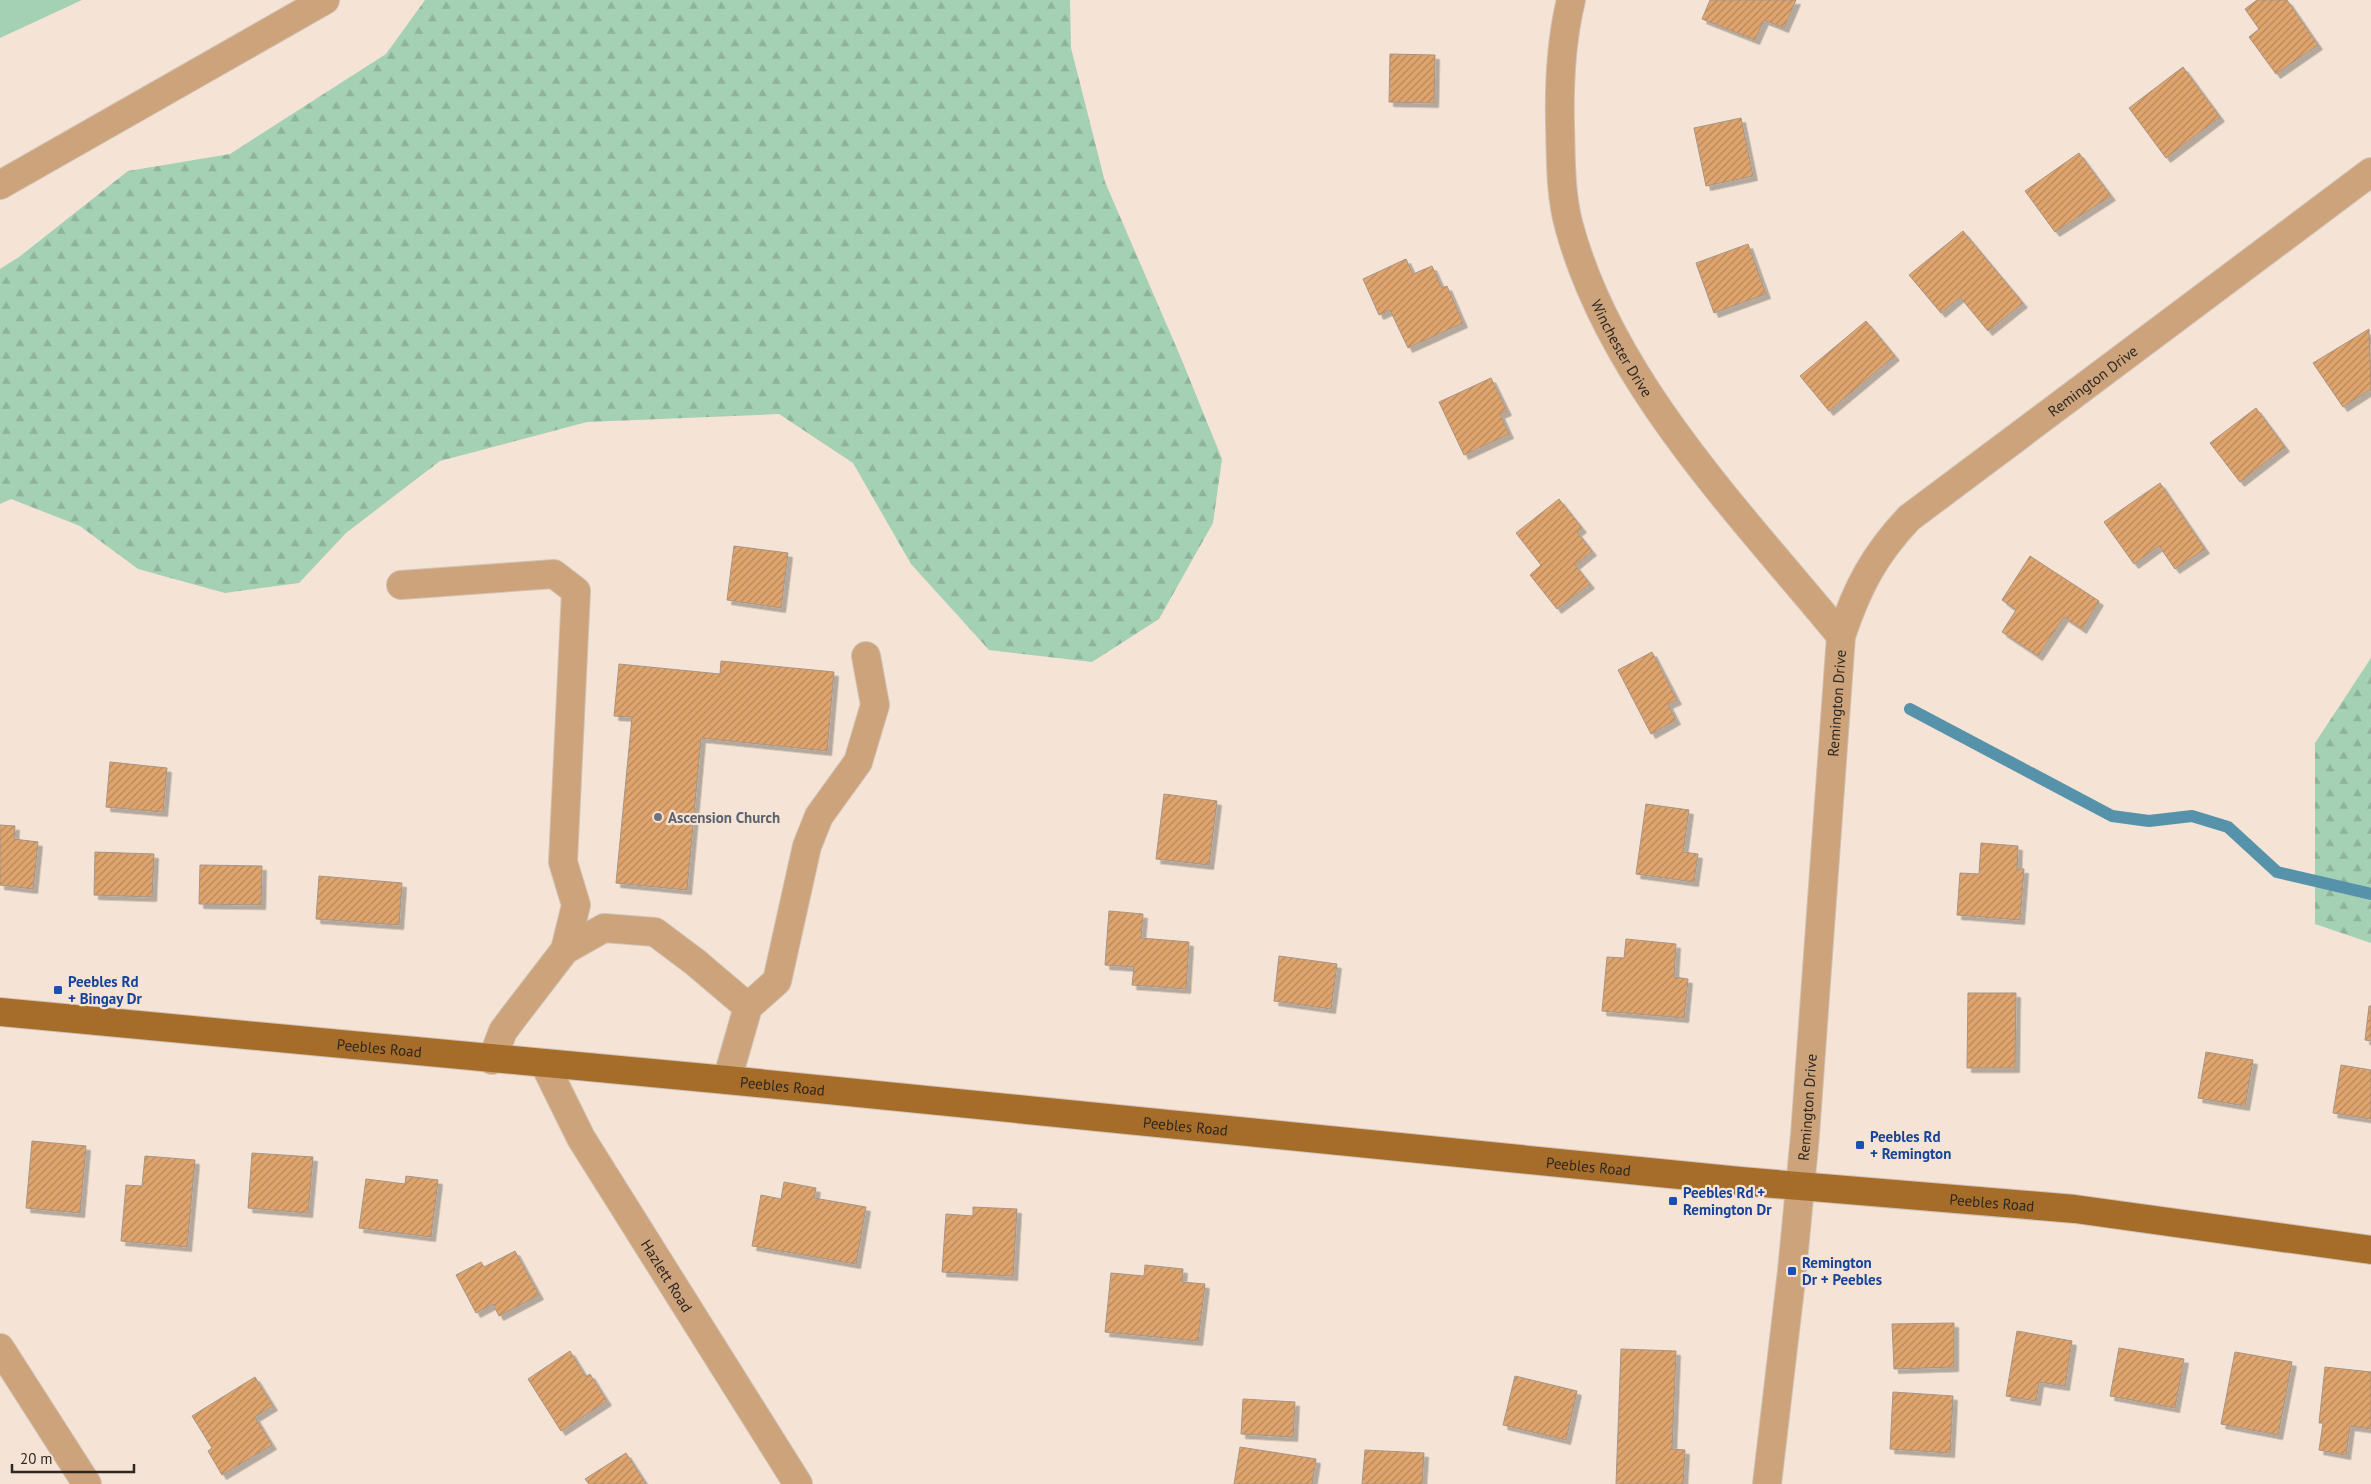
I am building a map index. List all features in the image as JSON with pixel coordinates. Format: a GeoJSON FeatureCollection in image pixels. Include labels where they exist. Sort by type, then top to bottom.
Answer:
{"type":"FeatureCollection","features":[{"type":"Feature","properties":{"kind":"main road","name":"Peebles Road"},"geometry":{"type":"LineString","coordinates":[[0,1012],[492,1060],[726,1080],[1800,1185],[2075,1209],[2371,1250]]}},
{"type":"Feature","properties":{"kind":"street"},"geometry":{"type":"LineString","coordinates":[[0,185],[325,0]]}},
{"type":"Feature","properties":{"kind":"street","name":"Winchester Drive"},"geometry":{"type":"LineString","coordinates":[[1571,0],[1563,31],[1560,71],[1560,145],[1564,193],[1568,224],[1596,298],[1625,353],[1669,422],[1712,480],[1841,636]]}},
{"type":"Feature","properties":{"kind":"street","name":"Remington Drive"},"geometry":{"type":"LineString","coordinates":[[1767,1484],[1800,1185],[1823,900],[1841,636],[1863,578],[1878,553],[1909,518],[2371,172]]}},
{"type":"Feature","properties":{"kind":"street"},"geometry":{"type":"LineString","coordinates":[[401,585],[554,574],[576,591],[563,862],[576,905],[565,950]]}},
{"type":"Feature","properties":{"kind":"street"},"geometry":{"type":"LineString","coordinates":[[726,1080],[748,1006],[776,981],[808,846],[818,816],[858,762],[875,705],[866,656]]}},
{"type":"Feature","properties":{"kind":"street"},"geometry":{"type":"LineString","coordinates":[[492,1060],[508,1025],[565,950],[604,928],[655,932],[748,1006]]}},
{"type":"Feature","properties":{"kind":"street","name":"Hazlett Road"},"geometry":{"type":"LineString","coordinates":[[544,1063],[581,1138],[798,1484]]}},
{"type":"Feature","properties":{"kind":"street"},"geometry":{"type":"LineString","coordinates":[[0,1348],[86,1484]]}},
{"type":"Feature","properties":{"kind":"green space"},"geometry":{"type":"Polygon","coordinates":[[[0,0],[82,0],[0,38],[0,0]]]}},
{"type":"Feature","properties":{"kind":"green space"},"geometry":{"type":"Polygon","coordinates":[[[425,0],[1070,0],[1071,48],[1105,182],[1181,358],[1222,459],[1213,523],[1159,619],[1092,662],[989,650],[911,564],[853,463],[779,414],[587,422],[440,461],[346,533],[299,583],[225,593],[138,569],[80,526],[11,499],[0,504],[0,269],[19,257],[128,171],[230,154],[386,54],[425,0]]]}},
{"type":"Feature","properties":{"kind":"green space"},"geometry":{"type":"Polygon","coordinates":[[[2371,658],[2371,943],[2315,924],[2315,743],[2371,658]]]}},
{"type":"Feature","properties":{"kind":"building"},"geometry":{"type":"Polygon","coordinates":[[[1710,0],[1796,0],[1784,28],[1764,20],[1755,40],[1702,19],[1710,0]]]}},
{"type":"Feature","properties":{"kind":"building"},"geometry":{"type":"Polygon","coordinates":[[[2257,0],[2287,0],[2318,45],[2276,74],[2249,37],[2259,29],[2245,9],[2257,0]]]}},
{"type":"Feature","properties":{"kind":"building"},"geometry":{"type":"Polygon","coordinates":[[[1390,54],[1435,55],[1434,103],[1389,102],[1390,54]]]}},
{"type":"Feature","properties":{"kind":"building"},"geometry":{"type":"Polygon","coordinates":[[[2183,67],[2220,117],[2166,158],[2129,108],[2183,67]]]}},
{"type":"Feature","properties":{"kind":"building"},"geometry":{"type":"Polygon","coordinates":[[[1741,118],[1753,176],[1706,186],[1694,128],[1741,118]]]}},
{"type":"Feature","properties":{"kind":"building"},"geometry":{"type":"Polygon","coordinates":[[[2079,153],[2111,196],[2055,232],[2025,191],[2079,153]]]}},
{"type":"Feature","properties":{"kind":"building"},"geometry":{"type":"Polygon","coordinates":[[[1963,231],[2023,303],[1988,331],[1960,297],[1941,313],[1909,275],[1963,231]]]}},
{"type":"Feature","properties":{"kind":"building"},"geometry":{"type":"Polygon","coordinates":[[[1748,244],[1766,294],[1714,313],[1696,263],[1748,244]]]}},
{"type":"Feature","properties":{"kind":"building"},"geometry":{"type":"Polygon","coordinates":[[[1406,259],[1413,274],[1432,266],[1442,288],[1447,286],[1463,323],[1408,348],[1390,310],[1379,315],[1363,279],[1406,259]]]}},
{"type":"Feature","properties":{"kind":"building"},"geometry":{"type":"Polygon","coordinates":[[[1866,321],[1895,356],[1829,411],[1800,376],[1866,321]]]}},
{"type":"Feature","properties":{"kind":"building"},"geometry":{"type":"Polygon","coordinates":[[[2369,329],[2371,389],[2343,407],[2313,363],[2369,329]]]}},
{"type":"Feature","properties":{"kind":"building"},"geometry":{"type":"Polygon","coordinates":[[[1491,378],[1507,411],[1500,414],[1509,434],[1464,455],[1439,402],[1491,378]]]}},
{"type":"Feature","properties":{"kind":"building"},"geometry":{"type":"Polygon","coordinates":[[[2256,408],[2285,447],[2240,482],[2210,443],[2256,408]]]}},
{"type":"Feature","properties":{"kind":"building"},"geometry":{"type":"Polygon","coordinates":[[[2160,483],[2205,549],[2175,569],[2159,546],[2134,564],[2104,522],[2160,483]]]}},
{"type":"Feature","properties":{"kind":"building"},"geometry":{"type":"Polygon","coordinates":[[[1559,499],[1582,528],[1577,532],[1592,551],[1575,565],[1590,584],[1557,609],[1530,575],[1541,565],[1516,533],[1559,499]]]}},
{"type":"Feature","properties":{"kind":"building"},"geometry":{"type":"Polygon","coordinates":[[[734,546],[788,553],[781,608],[727,600],[734,546]]]}},
{"type":"Feature","properties":{"kind":"building"},"geometry":{"type":"Polygon","coordinates":[[[2030,556],[2099,601],[2082,629],[2064,617],[2038,656],[2002,632],[2016,610],[2002,600],[2030,556]]]}},
{"type":"Feature","properties":{"kind":"building"},"geometry":{"type":"Polygon","coordinates":[[[1652,652],[1677,700],[1668,704],[1676,720],[1651,734],[1618,670],[1652,652]]]}},
{"type":"Feature","properties":{"kind":"building","name":"Ascension Church"},"geometry":{"type":"Polygon","coordinates":[[[721,661],[834,672],[827,751],[701,738],[687,890],[616,883],[632,717],[614,716],[619,664],[720,674],[721,661]]]}},
{"type":"Feature","properties":{"kind":"building"},"geometry":{"type":"Polygon","coordinates":[[[110,762],[167,768],[163,812],[106,807],[110,762]]]}},
{"type":"Feature","properties":{"kind":"building"},"geometry":{"type":"Polygon","coordinates":[[[1164,794],[1217,801],[1209,865],[1156,859],[1164,794]]]}},
{"type":"Feature","properties":{"kind":"building"},"geometry":{"type":"Polygon","coordinates":[[[1646,804],[1689,810],[1683,852],[1698,854],[1694,882],[1636,874],[1646,804]]]}},
{"type":"Feature","properties":{"kind":"building"},"geometry":{"type":"Polygon","coordinates":[[[0,825],[15,826],[14,839],[38,842],[33,889],[0,885],[0,825]]]}},
{"type":"Feature","properties":{"kind":"building"},"geometry":{"type":"Polygon","coordinates":[[[1981,843],[2018,846],[2017,869],[2024,869],[2020,920],[1957,915],[1960,873],[1979,874],[1981,843]]]}},
{"type":"Feature","properties":{"kind":"building"},"geometry":{"type":"Polygon","coordinates":[[[95,852],[154,854],[152,897],[94,895],[95,852]]]}},
{"type":"Feature","properties":{"kind":"building"},"geometry":{"type":"Polygon","coordinates":[[[200,865],[262,866],[261,905],[199,904],[200,865]]]}},
{"type":"Feature","properties":{"kind":"building"},"geometry":{"type":"Polygon","coordinates":[[[319,876],[402,883],[399,925],[316,919],[319,876]]]}},
{"type":"Feature","properties":{"kind":"building"},"geometry":{"type":"Polygon","coordinates":[[[1109,911],[1143,914],[1141,938],[1189,942],[1186,989],[1132,985],[1134,967],[1105,965],[1109,911]]]}},
{"type":"Feature","properties":{"kind":"building"},"geometry":{"type":"Polygon","coordinates":[[[1626,939],[1676,944],[1674,977],[1688,979],[1684,1018],[1602,1011],[1607,957],[1624,958],[1626,939]]]}},
{"type":"Feature","properties":{"kind":"building"},"geometry":{"type":"Polygon","coordinates":[[[1279,956],[1337,964],[1331,1009],[1274,1001],[1279,956]]]}},
{"type":"Feature","properties":{"kind":"building"},"geometry":{"type":"Polygon","coordinates":[[[1968,993],[2016,993],[2015,1068],[1967,1068],[1968,993]]]}},
{"type":"Feature","properties":{"kind":"building"},"geometry":{"type":"Polygon","coordinates":[[[2369,1006],[2371,1006],[2371,1041],[2365,1040],[2369,1006]]]}},
{"type":"Feature","properties":{"kind":"building"},"geometry":{"type":"Polygon","coordinates":[[[2206,1052],[2253,1060],[2245,1106],[2198,1098],[2206,1052]]]}},
{"type":"Feature","properties":{"kind":"building"},"geometry":{"type":"Polygon","coordinates":[[[2341,1065],[2371,1070],[2371,1119],[2333,1113],[2341,1065]]]}},
{"type":"Feature","properties":{"kind":"building"},"geometry":{"type":"Polygon","coordinates":[[[32,1141],[86,1146],[80,1213],[26,1208],[32,1141]]]}},
{"type":"Feature","properties":{"kind":"building"},"geometry":{"type":"Polygon","coordinates":[[[252,1153],[313,1157],[308,1213],[248,1208],[252,1153]]]}},
{"type":"Feature","properties":{"kind":"building"},"geometry":{"type":"Polygon","coordinates":[[[145,1156],[195,1160],[187,1247],[121,1241],[126,1185],[142,1186],[145,1156]]]}},
{"type":"Feature","properties":{"kind":"building"},"geometry":{"type":"Polygon","coordinates":[[[406,1176],[438,1180],[431,1237],[359,1228],[366,1179],[405,1184],[406,1176]]]}},
{"type":"Feature","properties":{"kind":"building"},"geometry":{"type":"Polygon","coordinates":[[[784,1182],[816,1188],[814,1198],[866,1207],[856,1264],[752,1246],[761,1195],[781,1199],[784,1182]]]}},
{"type":"Feature","properties":{"kind":"building"},"geometry":{"type":"Polygon","coordinates":[[[973,1207],[1017,1209],[1013,1276],[942,1272],[946,1214],[973,1216],[973,1207]]]}},
{"type":"Feature","properties":{"kind":"building"},"geometry":{"type":"Polygon","coordinates":[[[515,1251],[539,1295],[499,1316],[493,1304],[476,1313],[456,1275],[481,1262],[484,1267],[515,1251]]]}},
{"type":"Feature","properties":{"kind":"building"},"geometry":{"type":"Polygon","coordinates":[[[1145,1265],[1183,1269],[1182,1282],[1205,1284],[1198,1341],[1105,1332],[1111,1273],[1144,1276],[1145,1265]]]}},
{"type":"Feature","properties":{"kind":"building"},"geometry":{"type":"Polygon","coordinates":[[[1954,1323],[1954,1367],[1894,1369],[1892,1324],[1954,1323]]]}},
{"type":"Feature","properties":{"kind":"building"},"geometry":{"type":"Polygon","coordinates":[[[2017,1331],[2072,1341],[2065,1386],[2039,1382],[2036,1401],[2006,1396],[2017,1331]]]}},
{"type":"Feature","properties":{"kind":"building"},"geometry":{"type":"Polygon","coordinates":[[[2119,1348],[2184,1359],[2175,1408],[2110,1396],[2119,1348]]]}},
{"type":"Feature","properties":{"kind":"building"},"geometry":{"type":"Polygon","coordinates":[[[1621,1349],[1676,1351],[1672,1449],[1685,1450],[1683,1484],[1616,1484],[1621,1349]]]}},
{"type":"Feature","properties":{"kind":"building"},"geometry":{"type":"Polygon","coordinates":[[[570,1351],[586,1377],[590,1374],[607,1401],[561,1431],[528,1379],[570,1351]]]}},
{"type":"Feature","properties":{"kind":"building"},"geometry":{"type":"Polygon","coordinates":[[[2235,1352],[2292,1362],[2278,1435],[2221,1424],[2235,1352]]]}},
{"type":"Feature","properties":{"kind":"building"},"geometry":{"type":"Polygon","coordinates":[[[2325,1367],[2371,1372],[2371,1429],[2350,1426],[2346,1455],[2319,1450],[2323,1423],[2319,1423],[2325,1367]]]}},
{"type":"Feature","properties":{"kind":"building"},"geometry":{"type":"Polygon","coordinates":[[[1515,1376],[1577,1391],[1566,1440],[1503,1425],[1515,1376]]]}},
{"type":"Feature","properties":{"kind":"building"},"geometry":{"type":"Polygon","coordinates":[[[255,1377],[273,1406],[255,1417],[272,1445],[222,1475],[208,1451],[212,1448],[192,1416],[255,1377]]]}},
{"type":"Feature","properties":{"kind":"building"},"geometry":{"type":"Polygon","coordinates":[[[1893,1392],[1953,1396],[1950,1453],[1890,1449],[1893,1392]]]}},
{"type":"Feature","properties":{"kind":"building"},"geometry":{"type":"Polygon","coordinates":[[[1243,1399],[1295,1402],[1293,1437],[1241,1434],[1243,1399]]]}},
{"type":"Feature","properties":{"kind":"building"},"geometry":{"type":"Polygon","coordinates":[[[1240,1447],[1316,1459],[1312,1484],[1234,1484],[1240,1447]]]}},
{"type":"Feature","properties":{"kind":"building"},"geometry":{"type":"Polygon","coordinates":[[[1365,1450],[1424,1453],[1422,1484],[1362,1484],[1365,1450]]]}},
{"type":"Feature","properties":{"kind":"building"},"geometry":{"type":"Polygon","coordinates":[[[626,1453],[646,1484],[589,1484],[585,1479],[626,1453]]]}},
{"type":"Feature","properties":{"kind":"waterway"},"geometry":{"type":"LineString","coordinates":[[1910,709],[2112,816],[2149,821],[2192,816],[2228,827],[2277,872],[2371,894]]}},
{"type":"Feature","properties":{"kind":"place","name":"Ascension Church"},"geometry":{"type":"Point","coordinates":[658,817]}},
{"type":"Feature","properties":{"kind":"place","name":"Peebles Rd + Bingay Dr"},"geometry":{"type":"Point","coordinates":[58,990]}},
{"type":"Feature","properties":{"kind":"place","name":"Peebles Rd + Remington"},"geometry":{"type":"Point","coordinates":[1860,1145]}},
{"type":"Feature","properties":{"kind":"place","name":"Peebles Rd + Remington Dr"},"geometry":{"type":"Point","coordinates":[1673,1201]}},
{"type":"Feature","properties":{"kind":"place","name":"Remington Dr + Peebles"},"geometry":{"type":"Point","coordinates":[1792,1271]}}]}
